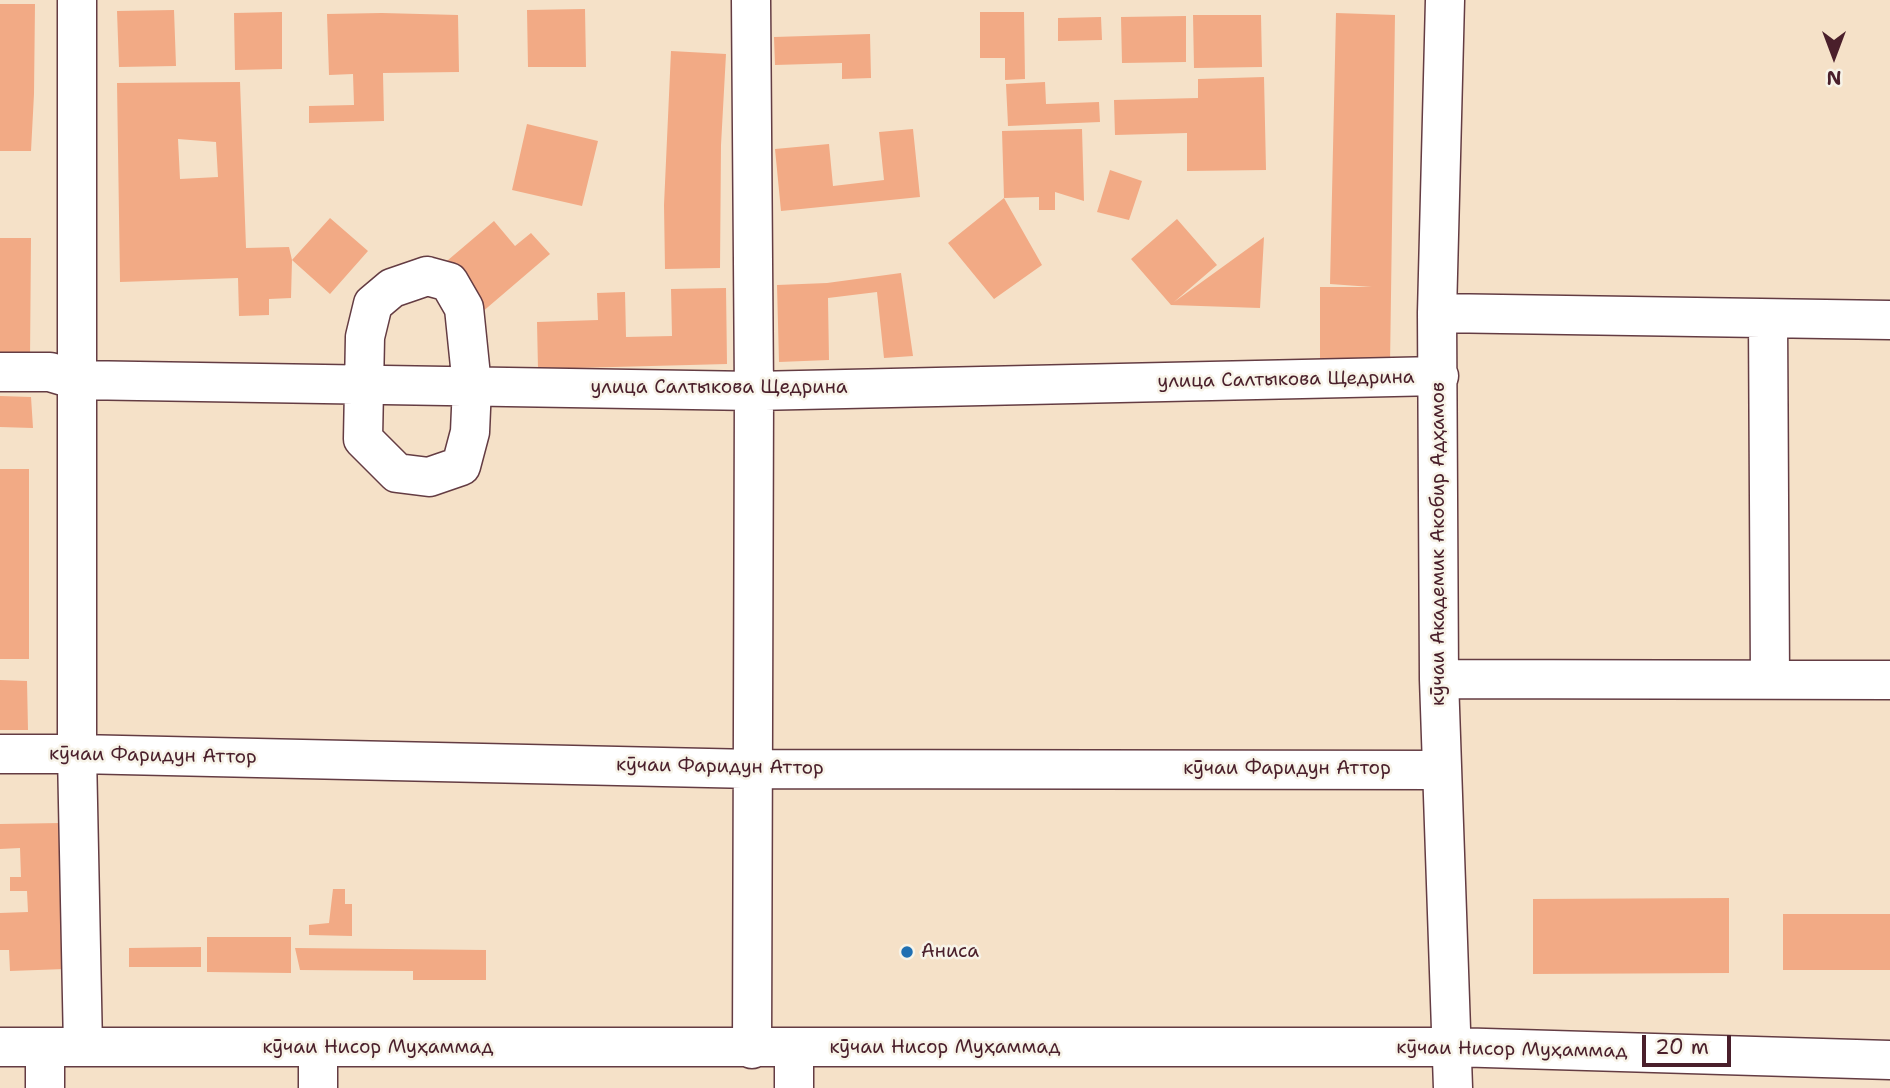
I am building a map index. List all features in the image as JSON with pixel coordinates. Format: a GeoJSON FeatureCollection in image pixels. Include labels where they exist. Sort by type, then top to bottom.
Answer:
{"type":"FeatureCollection","features":[{"type":"Feature","properties":{"kind":"street"},"geometry":{"type":"LineString","coordinates":[[77,0],[77,754],[83,1047]]}},
{"type":"Feature","properties":{"kind":"street"},"geometry":{"type":"LineString","coordinates":[[751,0],[754,391],[752,1049]]}},
{"type":"Feature","properties":{"kind":"street","name":"кӯчаи Академик Акобир Адҳамов"},"geometry":{"type":"LineString","coordinates":[[1445,0],[1437,313],[1438,679],[1453,1088]]}},
{"type":"Feature","properties":{"kind":"street"},"geometry":{"type":"LineString","coordinates":[[427,276],[449,282],[464,308],[472,386],[470,432],[461,466],[429,477],[397,473],[363,439],[364,385],[365,337],[373,304],[392,288],[427,276]]}},
{"type":"Feature","properties":{"kind":"street"},"geometry":{"type":"LineString","coordinates":[[1437,313],[1890,320]]}},
{"type":"Feature","properties":{"kind":"street"},"geometry":{"type":"LineString","coordinates":[[1768,319],[1770,678]]}},
{"type":"Feature","properties":{"kind":"street","name":"улица Салтыкова Щедрина"},"geometry":{"type":"LineString","coordinates":[[0,372],[50,372],[77,380],[754,391],[1438,376]]}},
{"type":"Feature","properties":{"kind":"street"},"geometry":{"type":"LineString","coordinates":[[1438,679],[1890,680]]}},
{"type":"Feature","properties":{"kind":"street","name":"кӯчаи Фаридун Аттор"},"geometry":{"type":"LineString","coordinates":[[0,754],[753,769],[1441,769]]}},
{"type":"Feature","properties":{"kind":"street"},"geometry":{"type":"LineString","coordinates":[[45,1047],[45,1088]]}},
{"type":"Feature","properties":{"kind":"street","name":"кӯчаи Нисор Муҳаммад"},"geometry":{"type":"LineString","coordinates":[[0,1048],[1452,1047],[1882,1069]]}},
{"type":"Feature","properties":{"kind":"street"},"geometry":{"type":"LineString","coordinates":[[318,1048],[318,1088]]}},
{"type":"Feature","properties":{"kind":"street"},"geometry":{"type":"LineString","coordinates":[[794,1048],[794,1088]]}},
{"type":"Feature","properties":{"kind":"building"},"geometry":{"type":"Polygon","coordinates":[[[0,4],[35,4],[31,151],[0,151],[0,4]]]}},
{"type":"Feature","properties":{"kind":"building"},"geometry":{"type":"Polygon","coordinates":[[[585,9],[586,67],[528,67],[527,10],[585,9]]]}},
{"type":"Feature","properties":{"kind":"building"},"geometry":{"type":"Polygon","coordinates":[[[174,10],[176,66],[119,67],[117,11],[174,10]]]}},
{"type":"Feature","properties":{"kind":"building"},"geometry":{"type":"Polygon","coordinates":[[[282,12],[282,69],[235,70],[234,13],[282,12]]]}},
{"type":"Feature","properties":{"kind":"building"},"geometry":{"type":"Polygon","coordinates":[[[980,12],[1024,12],[1025,79],[1005,80],[1005,58],[980,58],[980,12]]]}},
{"type":"Feature","properties":{"kind":"building"},"geometry":{"type":"Polygon","coordinates":[[[1336,13],[1395,15],[1390,365],[1320,366],[1320,287],[1372,287],[1330,284],[1336,13]]]}},
{"type":"Feature","properties":{"kind":"building"},"geometry":{"type":"Polygon","coordinates":[[[327,14],[458,15],[459,72],[383,73],[384,121],[309,123],[309,106],[354,105],[353,74],[329,75],[327,14]]]}},
{"type":"Feature","properties":{"kind":"building"},"geometry":{"type":"Polygon","coordinates":[[[1193,15],[1261,15],[1262,67],[1194,68],[1193,15]]]}},
{"type":"Feature","properties":{"kind":"building"},"geometry":{"type":"Polygon","coordinates":[[[1186,16],[1186,62],[1122,63],[1121,17],[1186,16]]]}},
{"type":"Feature","properties":{"kind":"building"},"geometry":{"type":"Polygon","coordinates":[[[1101,17],[1102,40],[1058,41],[1058,18],[1101,17]]]}},
{"type":"Feature","properties":{"kind":"building"},"geometry":{"type":"Polygon","coordinates":[[[870,34],[871,78],[842,79],[842,63],[775,65],[774,37],[870,34]]]}},
{"type":"Feature","properties":{"kind":"building"},"geometry":{"type":"Polygon","coordinates":[[[671,51],[726,54],[721,145],[720,268],[665,269],[664,205],[671,51]]]}},
{"type":"Feature","properties":{"kind":"building"},"geometry":{"type":"Polygon","coordinates":[[[1264,77],[1266,170],[1187,171],[1187,133],[1115,135],[1114,100],[1198,98],[1198,79],[1264,77]]]}},
{"type":"Feature","properties":{"kind":"building"},"geometry":{"type":"Polygon","coordinates":[[[240,82],[246,248],[289,247],[292,260],[291,298],[269,299],[269,315],[239,316],[238,278],[120,282],[117,83],[240,82]],[[178,139],[180,179],[218,177],[216,142],[178,139]]]}},
{"type":"Feature","properties":{"kind":"building"},"geometry":{"type":"Polygon","coordinates":[[[1045,82],[1046,104],[1099,102],[1100,122],[1008,126],[1006,84],[1045,82]]]}},
{"type":"Feature","properties":{"kind":"building"},"geometry":{"type":"Polygon","coordinates":[[[527,124],[598,141],[582,206],[512,190],[527,124]]]}},
{"type":"Feature","properties":{"kind":"building"},"geometry":{"type":"Polygon","coordinates":[[[913,129],[920,197],[781,211],[775,149],[829,144],[833,186],[884,180],[879,132],[913,129]]]}},
{"type":"Feature","properties":{"kind":"building"},"geometry":{"type":"Polygon","coordinates":[[[1082,129],[1084,201],[1055,192],[1055,210],[1039,210],[1039,197],[1004,198],[1002,131],[1082,129]]]}},
{"type":"Feature","properties":{"kind":"building"},"geometry":{"type":"Polygon","coordinates":[[[1110,170],[1142,181],[1129,220],[1097,212],[1110,170]]]}},
{"type":"Feature","properties":{"kind":"building"},"geometry":{"type":"Polygon","coordinates":[[[1004,198],[1042,265],[994,299],[948,243],[1004,198]]]}},
{"type":"Feature","properties":{"kind":"building"},"geometry":{"type":"Polygon","coordinates":[[[330,218],[368,251],[330,294],[292,260],[330,218]]]}},
{"type":"Feature","properties":{"kind":"building"},"geometry":{"type":"Polygon","coordinates":[[[1177,219],[1217,265],[1174,302],[1264,237],[1260,308],[1171,305],[1131,259],[1177,219]]]}},
{"type":"Feature","properties":{"kind":"building"},"geometry":{"type":"Polygon","coordinates":[[[494,221],[515,246],[531,233],[550,254],[481,313],[441,266],[494,221]]]}},
{"type":"Feature","properties":{"kind":"building"},"geometry":{"type":"Polygon","coordinates":[[[0,238],[31,238],[30,359],[0,359],[0,238]]]}},
{"type":"Feature","properties":{"kind":"building"},"geometry":{"type":"Polygon","coordinates":[[[901,273],[913,356],[884,358],[877,292],[828,298],[829,360],[779,362],[777,285],[827,283],[901,273]]]}},
{"type":"Feature","properties":{"kind":"building"},"geometry":{"type":"Polygon","coordinates":[[[726,288],[727,364],[538,369],[537,322],[598,320],[597,293],[625,292],[626,337],[672,336],[671,289],[726,288]]]}},
{"type":"Feature","properties":{"kind":"building"},"geometry":{"type":"Polygon","coordinates":[[[0,396],[31,397],[33,428],[0,427],[0,396]]]}},
{"type":"Feature","properties":{"kind":"building"},"geometry":{"type":"Polygon","coordinates":[[[0,469],[29,469],[29,659],[0,659],[0,469]]]}},
{"type":"Feature","properties":{"kind":"building"},"geometry":{"type":"Polygon","coordinates":[[[0,680],[27,681],[28,730],[0,730],[0,680]]]}},
{"type":"Feature","properties":{"kind":"building"},"geometry":{"type":"Polygon","coordinates":[[[61,823],[65,969],[10,971],[9,950],[0,950],[0,913],[28,912],[27,891],[10,891],[10,877],[21,877],[20,848],[0,849],[0,824],[61,823]]]}},
{"type":"Feature","properties":{"kind":"building"},"geometry":{"type":"Polygon","coordinates":[[[333,889],[345,889],[345,904],[352,904],[352,936],[309,935],[309,925],[329,923],[333,889]]]}},
{"type":"Feature","properties":{"kind":"building"},"geometry":{"type":"Polygon","coordinates":[[[1729,898],[1729,973],[1533,974],[1533,899],[1729,898]]]}},
{"type":"Feature","properties":{"kind":"building"},"geometry":{"type":"Polygon","coordinates":[[[1783,914],[1890,914],[1890,970],[1783,970],[1783,914]]]}},
{"type":"Feature","properties":{"kind":"building"},"geometry":{"type":"Polygon","coordinates":[[[207,937],[291,937],[291,973],[207,972],[207,937]]]}},
{"type":"Feature","properties":{"kind":"building"},"geometry":{"type":"Polygon","coordinates":[[[201,947],[201,967],[129,967],[129,948],[201,947]]]}},
{"type":"Feature","properties":{"kind":"building"},"geometry":{"type":"Polygon","coordinates":[[[295,948],[486,950],[486,980],[413,980],[413,971],[300,970],[295,948]]]}},
{"type":"Feature","properties":{"kind":"place","name":"Аниса"},"geometry":{"type":"Point","coordinates":[907,952]}}]}
